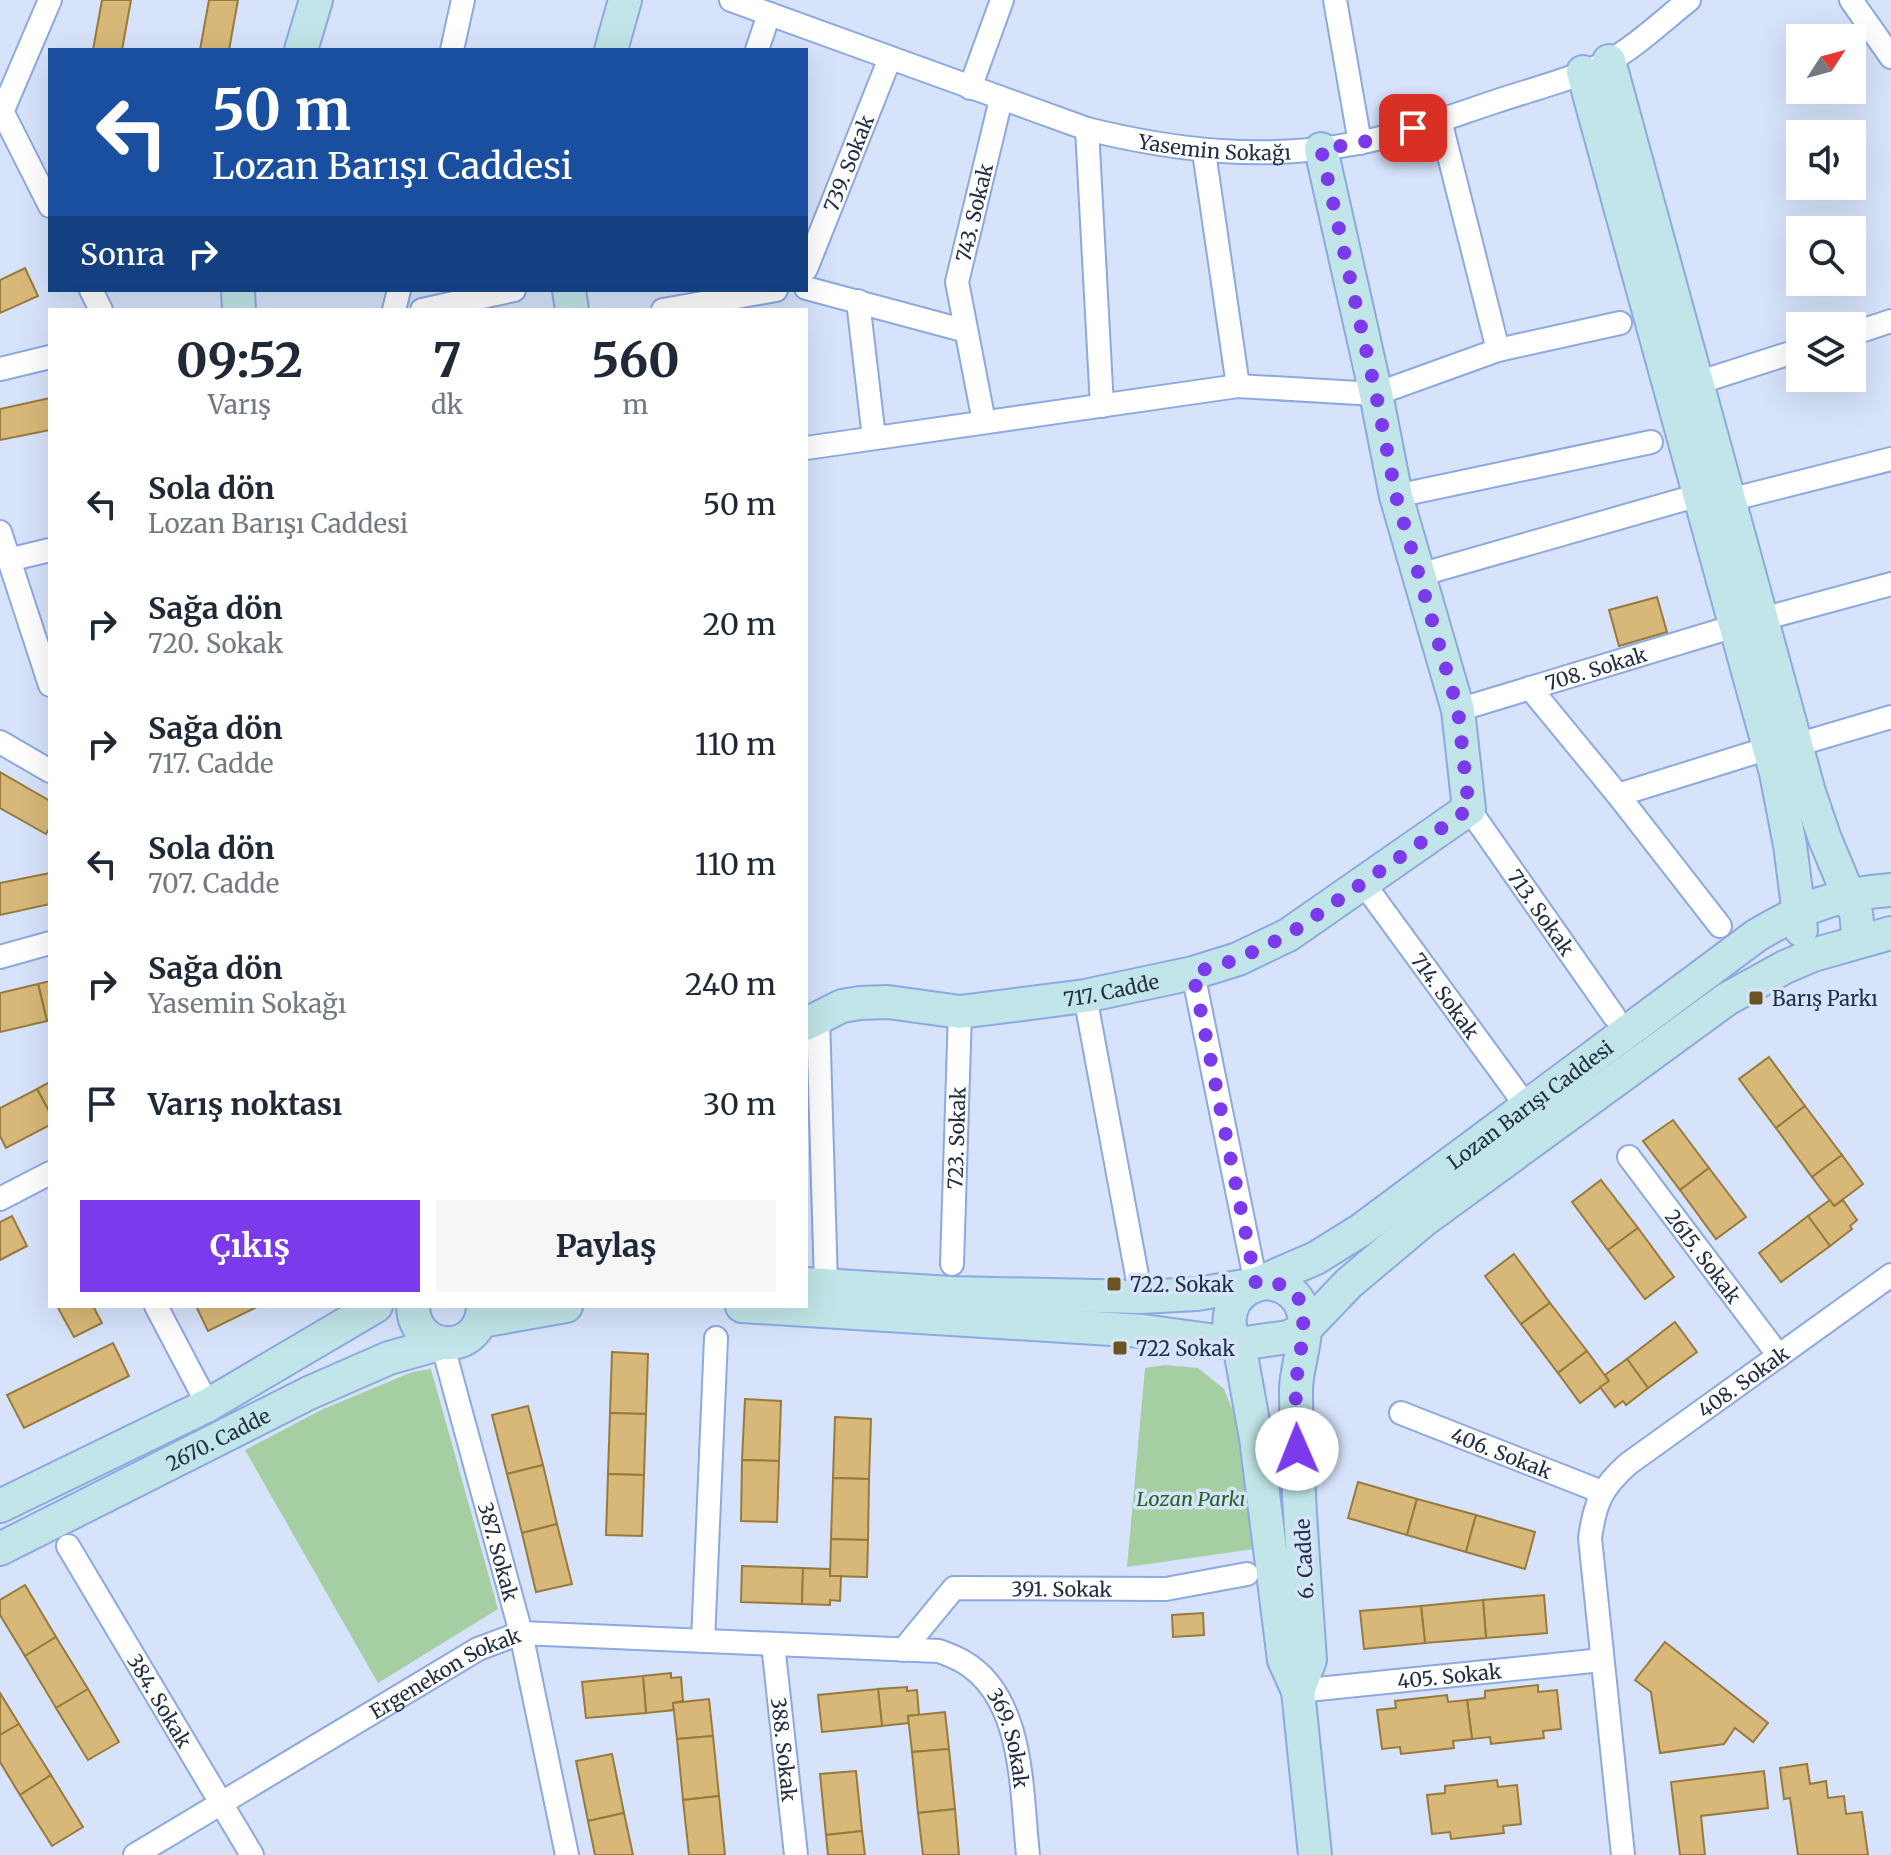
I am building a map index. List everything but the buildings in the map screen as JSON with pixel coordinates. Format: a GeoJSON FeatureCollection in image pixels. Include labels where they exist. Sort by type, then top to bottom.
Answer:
{"type":"FeatureCollection","features":[{"type":"Feature","properties":{"kind":"main road"},"geometry":{"type":"LineString","coordinates":[[302,48],[316,0]]}},
{"type":"Feature","properties":{"kind":"main road"},"geometry":{"type":"LineString","coordinates":[[612,48],[625,0]]}},
{"type":"Feature","properties":{"kind":"main road"},"geometry":{"type":"LineString","coordinates":[[1596,67],[1697,383],[1714,498]]}},
{"type":"Feature","properties":{"kind":"main road"},"geometry":{"type":"LineString","coordinates":[[1596,67],[1782,746],[1850,895],[1856,913],[1859,941]]}},
{"type":"Feature","properties":{"kind":"main road"},"geometry":{"type":"LineString","coordinates":[[1321,149],[1396,496],[1458,710],[1469,809]]}},
{"type":"Feature","properties":{"kind":"main road"},"geometry":{"type":"LineString","coordinates":[[1782,746],[1799,912],[1805,943],[1813,955]]}},
{"type":"Feature","properties":{"kind":"main road","name":"717. Cadde"},"geometry":{"type":"LineString","coordinates":[[812,1020],[842,1006],[860,1003],[888,1002],[960,1012],[1085,996],[1193,973],[1265,948],[1364,884],[1469,809]]}},
{"type":"Feature","properties":{"kind":"main road","name":"Lozan Barışı Caddesi"},"geometry":{"type":"LineString","coordinates":[[1239,1344],[1234,1341],[1230,1330],[1231,1307],[1236,1297],[1256,1284],[1316,1258],[1361,1230],[1757,935],[1820,902],[1891,890]]}},
{"type":"Feature","properties":{"kind":"main road","name":"Lozan Barışı Caddesi"},"geometry":{"type":"LineString","coordinates":[[774,1308],[1143,1331],[1239,1344],[1271,1341],[1304,1330],[1349,1283],[1424,1220],[1727,999],[1813,955],[1891,933]]}},
{"type":"Feature","properties":{"kind":"main road","name":"Lozan Barışı Caddesi"},"geometry":{"type":"LineString","coordinates":[[816,1284],[951,1293],[1141,1297],[1197,1294],[1267,1283],[1289,1290],[1302,1308],[1304,1330]]}},
{"type":"Feature","properties":{"kind":"main road","name":"2670. Cadde"},"geometry":{"type":"LineString","coordinates":[[0,1506],[208,1405],[373,1308]]}},
{"type":"Feature","properties":{"kind":"main road"},"geometry":{"type":"LineString","coordinates":[[413,1308],[415,1321],[421,1330],[429,1338],[442,1343]]}},
{"type":"Feature","properties":{"kind":"main road"},"geometry":{"type":"LineString","coordinates":[[482,1314],[545,1308]]}},
{"type":"Feature","properties":{"kind":"main road","name":"2670. Cadde"},"geometry":{"type":"LineString","coordinates":[[0,1549],[309,1393],[389,1358],[442,1343],[459,1342],[468,1337],[482,1314]]}},
{"type":"Feature","properties":{"kind":"main road","name":"6. Cadde"},"geometry":{"type":"LineString","coordinates":[[1298,1691],[1310,1660],[1296,1417],[1296,1385],[1304,1330]]}},
{"type":"Feature","properties":{"kind":"main road","name":"6. Cadde"},"geometry":{"type":"LineString","coordinates":[[1239,1344],[1256,1438],[1284,1660],[1298,1691],[1315,1855]]}},
{"type":"Feature","properties":{"kind":"street"},"geometry":{"type":"LineString","coordinates":[[48,202],[1,109],[50,0]]}},
{"type":"Feature","properties":{"kind":"street"},"geometry":{"type":"LineString","coordinates":[[452,48],[463,0]]}},
{"type":"Feature","properties":{"kind":"street","name":"Yasemin Sokağı"},"geometry":{"type":"LineString","coordinates":[[731,0],[1087,129],[1143,143],[1204,152],[1264,153],[1360,143],[1440,120],[1596,67],[1689,0]]}},
{"type":"Feature","properties":{"kind":"street"},"geometry":{"type":"LineString","coordinates":[[970,88],[1002,0]]}},
{"type":"Feature","properties":{"kind":"street"},"geometry":{"type":"LineString","coordinates":[[1335,0],[1360,143]]}},
{"type":"Feature","properties":{"kind":"street"},"geometry":{"type":"LineString","coordinates":[[1851,0],[1891,57]]}},
{"type":"Feature","properties":{"kind":"street"},"geometry":{"type":"LineString","coordinates":[[758,48],[769,14]]}},
{"type":"Feature","properties":{"kind":"street","name":"739. Sokak"},"geometry":{"type":"LineString","coordinates":[[808,264],[890,58]]}},
{"type":"Feature","properties":{"kind":"street","name":"743. Sokak"},"geometry":{"type":"LineString","coordinates":[[984,422],[957,282],[1001,99]]}},
{"type":"Feature","properties":{"kind":"street"},"geometry":{"type":"LineString","coordinates":[[1440,120],[1498,350]]}},
{"type":"Feature","properties":{"kind":"street"},"geometry":{"type":"LineString","coordinates":[[1087,129],[1102,406]]}},
{"type":"Feature","properties":{"kind":"street"},"geometry":{"type":"LineString","coordinates":[[1204,152],[1238,386]]}},
{"type":"Feature","properties":{"kind":"street"},"geometry":{"type":"LineString","coordinates":[[808,288],[966,331]]}},
{"type":"Feature","properties":{"kind":"street"},"geometry":{"type":"LineString","coordinates":[[431,308],[505,292]]}},
{"type":"Feature","properties":{"kind":"street"},"geometry":{"type":"LineString","coordinates":[[685,308],[728,304],[769,292]]}},
{"type":"Feature","properties":{"kind":"street"},"geometry":{"type":"LineString","coordinates":[[858,301],[874,438]]}},
{"type":"Feature","properties":{"kind":"street"},"geometry":{"type":"LineString","coordinates":[[1866,329],[1891,321]]}},
{"type":"Feature","properties":{"kind":"street"},"geometry":{"type":"LineString","coordinates":[[808,448],[1238,386],[1376,394],[1498,350],[1620,323]]}},
{"type":"Feature","properties":{"kind":"street"},"geometry":{"type":"LineString","coordinates":[[1697,383],[1786,354]]}},
{"type":"Feature","properties":{"kind":"street"},"geometry":{"type":"LineString","coordinates":[[0,369],[48,357]]}},
{"type":"Feature","properties":{"kind":"street"},"geometry":{"type":"LineString","coordinates":[[1396,496],[1651,442]]}},
{"type":"Feature","properties":{"kind":"street"},"geometry":{"type":"LineString","coordinates":[[1419,575],[1714,498],[1891,459]]}},
{"type":"Feature","properties":{"kind":"street"},"geometry":{"type":"LineString","coordinates":[[0,532],[48,679]]}},
{"type":"Feature","properties":{"kind":"street"},"geometry":{"type":"LineString","coordinates":[[8,560],[48,550]]}},
{"type":"Feature","properties":{"kind":"street","name":"708. Sokak"},"geometry":{"type":"LineString","coordinates":[[1458,710],[1748,623],[1891,584]]}},
{"type":"Feature","properties":{"kind":"street"},"geometry":{"type":"LineString","coordinates":[[1530,688],[1720,926]]}},
{"type":"Feature","properties":{"kind":"street"},"geometry":{"type":"LineString","coordinates":[[1618,795],[1891,717]]}},
{"type":"Feature","properties":{"kind":"street"},"geometry":{"type":"LineString","coordinates":[[0,742],[48,770]]}},
{"type":"Feature","properties":{"kind":"street","name":"713. Sokak"},"geometry":{"type":"LineString","coordinates":[[1469,809],[1614,1016]]}},
{"type":"Feature","properties":{"kind":"street","name":"714. Sokak"},"geometry":{"type":"LineString","coordinates":[[1364,884],[1527,1107]]}},
{"type":"Feature","properties":{"kind":"street"},"geometry":{"type":"LineString","coordinates":[[0,957],[48,944]]}},
{"type":"Feature","properties":{"kind":"street"},"geometry":{"type":"LineString","coordinates":[[1193,973],[1256,1284]]}},
{"type":"Feature","properties":{"kind":"street"},"geometry":{"type":"LineString","coordinates":[[1085,996],[1141,1297]]}},
{"type":"Feature","properties":{"kind":"street","name":"723. Sokak"},"geometry":{"type":"LineString","coordinates":[[952,1264],[960,1012]]}},
{"type":"Feature","properties":{"kind":"street"},"geometry":{"type":"LineString","coordinates":[[812,1020],[816,1284]]}},
{"type":"Feature","properties":{"kind":"street","name":"2615. Sokak"},"geometry":{"type":"LineString","coordinates":[[1629,1157],[1779,1356]]}},
{"type":"Feature","properties":{"kind":"street"},"geometry":{"type":"LineString","coordinates":[[0,1199],[48,1174]]}},
{"type":"Feature","properties":{"kind":"street","name":"408. Sokak"},"geometry":{"type":"LineString","coordinates":[[1602,1492],[1628,1464],[1891,1275]]}},
{"type":"Feature","properties":{"kind":"street"},"geometry":{"type":"LineString","coordinates":[[157,1308],[208,1405]]}},
{"type":"Feature","properties":{"kind":"street"},"geometry":{"type":"LineString","coordinates":[[703,1641],[716,1338]]}},
{"type":"Feature","properties":{"kind":"street","name":"387. Sokak"},"geometry":{"type":"LineString","coordinates":[[442,1343],[521,1633],[564,1854]]}},
{"type":"Feature","properties":{"kind":"street","name":"406. Sokak"},"geometry":{"type":"LineString","coordinates":[[1401,1413],[1602,1492]]}},
{"type":"Feature","properties":{"kind":"street"},"geometry":{"type":"LineString","coordinates":[[1602,1492],[1594,1513],[1590,1538],[1623,1855]]}},
{"type":"Feature","properties":{"kind":"street","name":"384. Sokak"},"geometry":{"type":"LineString","coordinates":[[68,1546],[252,1855]]}},
{"type":"Feature","properties":{"kind":"street","name":"391. Sokak"},"geometry":{"type":"LineString","coordinates":[[903,1650],[954,1588],[1166,1589],[1247,1574]]}},
{"type":"Feature","properties":{"kind":"street","name":"Ergenekon Sokak"},"geometry":{"type":"LineString","coordinates":[[135,1855],[478,1649],[521,1633],[939,1651]]}},
{"type":"Feature","properties":{"kind":"street","name":"388. Sokak"},"geometry":{"type":"LineString","coordinates":[[773,1644],[796,1855]]}},
{"type":"Feature","properties":{"kind":"street","name":"369. Sokak"},"geometry":{"type":"LineString","coordinates":[[939,1651],[964,1661],[985,1679],[1014,1731],[1028,1855]]}},
{"type":"Feature","properties":{"kind":"street","name":"405. Sokak"},"geometry":{"type":"LineString","coordinates":[[1298,1691],[1602,1660]]}},
{"type":"Feature","properties":{"kind":"green space","name":"Lozan Parkı"},"geometry":{"type":"Polygon","coordinates":[[[1165,1365],[1198,1368],[1224,1389],[1238,1423],[1261,1548],[1127,1567],[1145,1368],[1165,1365]]]}},
{"type":"Feature","properties":{"kind":"green space"},"geometry":{"type":"Polygon","coordinates":[[[431,1369],[498,1609],[378,1683],[245,1450],[321,1410],[412,1372],[431,1369]]]}},
{"type":"Feature","properties":{"kind":"place","name":"Barış Parkı"},"geometry":{"type":"Point","coordinates":[1756,998]}},
{"type":"Feature","properties":{"kind":"place","name":"722. Sokak"},"geometry":{"type":"Point","coordinates":[1114,1284]}},
{"type":"Feature","properties":{"kind":"place","name":"722 Sokak"},"geometry":{"type":"Point","coordinates":[1120,1348]}},
{"type":"Feature","properties":{"kind":"route"},"geometry":{"type":"LineString","coordinates":[[1297,1449],[1296,1385],[1305,1319],[1297,1298],[1289,1290],[1278,1285],[1256,1284],[1193,973],[1238,959],[1288,935],[1469,809],[1458,710],[1396,496],[1321,149],[1360,143],[1413,128]]}}]}
